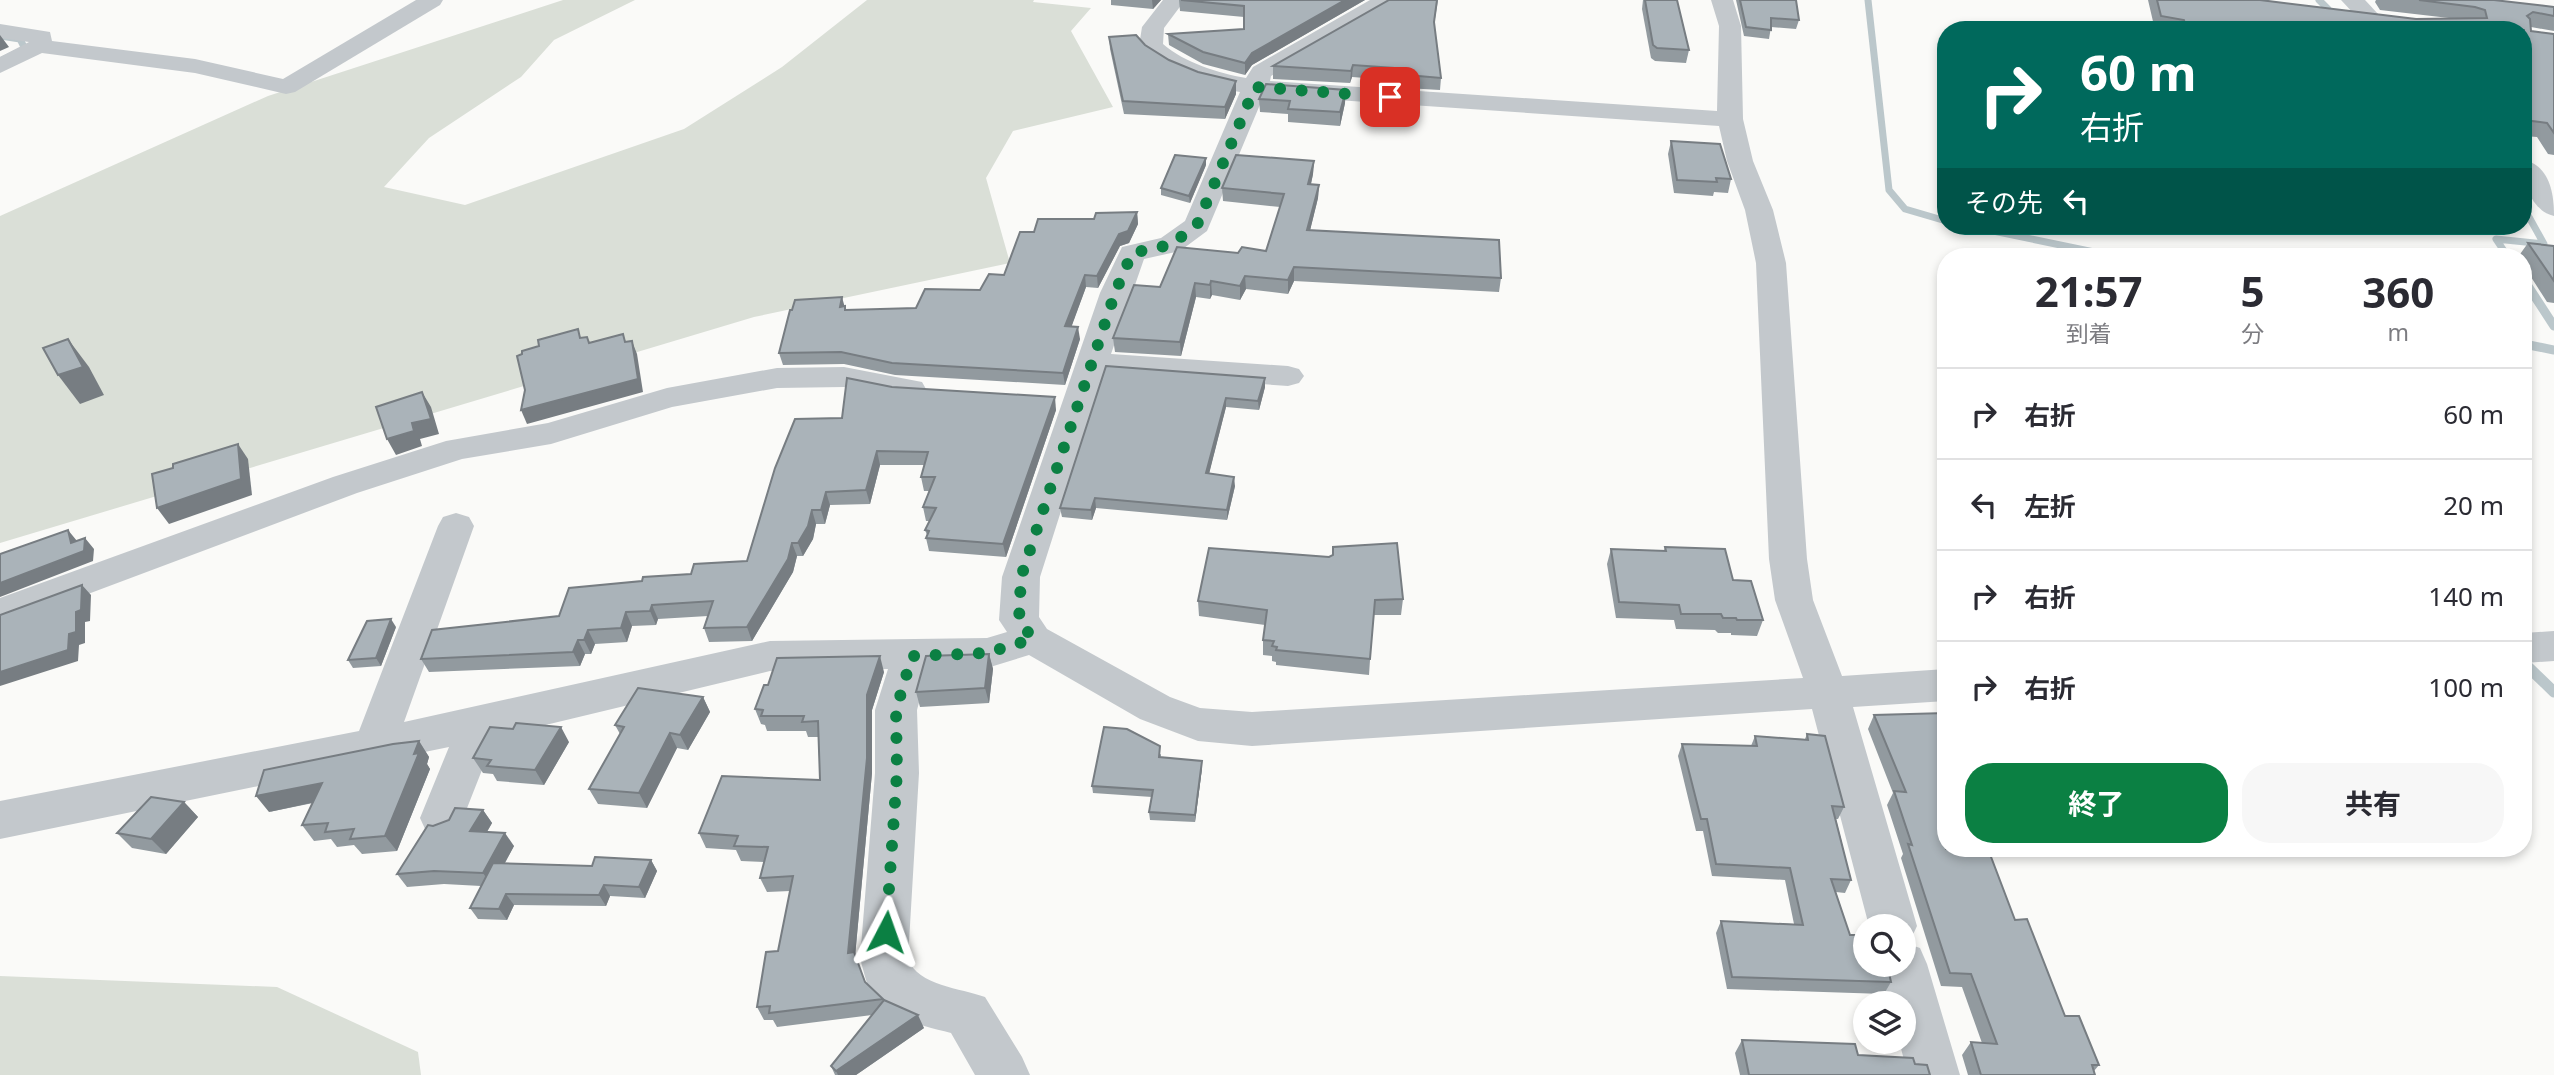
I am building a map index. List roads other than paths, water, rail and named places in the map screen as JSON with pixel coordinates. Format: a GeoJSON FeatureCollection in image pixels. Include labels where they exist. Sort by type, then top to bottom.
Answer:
{"type":"FeatureCollection","features":[{"type":"Feature","properties":{"kind":"street"},"geometry":{"type":"LineString","coordinates":[[0,66],[39,46],[171,62],[255,77],[286,87],[432,0]]}},
{"type":"Feature","properties":{"kind":"street"},"geometry":{"type":"LineString","coordinates":[[1174,0],[1153,27],[1151,46],[1170,62],[1231,83],[1255,87],[1730,119]]}},
{"type":"Feature","properties":{"kind":"street"},"geometry":{"type":"LineString","coordinates":[[1722,0],[1730,26],[1730,119],[1740,161],[1759,210],[1771,263],[1788,559],[1794,600],[1828,692],[1890,914]]}},
{"type":"Feature","properties":{"kind":"street"},"geometry":{"type":"LineString","coordinates":[[2352,0],[2381,21]]}},
{"type":"Feature","properties":{"kind":"street"},"geometry":{"type":"LineString","coordinates":[[1374,1],[1261,72],[1197,225],[1170,245],[1132,253],[1115,293],[1094,363],[1066,398],[1021,577],[1019,620],[1033,639],[1155,708],[1198,724],[1252,729],[1937,686]]}},
{"type":"Feature","properties":{"kind":"street"},"geometry":{"type":"LineString","coordinates":[[2330,14],[2372,21]]}},
{"type":"Feature","properties":{"kind":"street"},"geometry":{"type":"LineString","coordinates":[[0,31],[42,37],[39,46]]}},
{"type":"Feature","properties":{"kind":"street"},"geometry":{"type":"LineString","coordinates":[[2532,179],[2554,208]]}},
{"type":"Feature","properties":{"kind":"street"},"geometry":{"type":"LineString","coordinates":[[1094,363],[1288,376]]}},
{"type":"Feature","properties":{"kind":"street"},"geometry":{"type":"LineString","coordinates":[[0,613],[159,552],[445,453],[551,433],[667,398],[777,378],[844,377],[895,388],[948,391]]}},
{"type":"Feature","properties":{"kind":"street"},"geometry":{"type":"LineString","coordinates":[[374,746],[456,526]]}},
{"type":"Feature","properties":{"kind":"street"},"geometry":{"type":"LineString","coordinates":[[0,820],[479,724],[770,656],[987,653],[1033,639]]}},
{"type":"Feature","properties":{"kind":"street"},"geometry":{"type":"LineString","coordinates":[[2532,647],[2554,646]]}},
{"type":"Feature","properties":{"kind":"street"},"geometry":{"type":"LineString","coordinates":[[912,656],[896,710],[897,773],[884,959],[891,980],[917,1001],[967,1014],[1004,1075]]}},
{"type":"Feature","properties":{"kind":"street"},"geometry":{"type":"LineString","coordinates":[[442,818],[479,724]]}},
{"type":"Feature","properties":{"kind":"street"},"geometry":{"type":"LineString","coordinates":[[1907,977],[1934,1075]]}},
{"type":"Feature","properties":{"kind":"waterway"},"geometry":{"type":"LineString","coordinates":[[1868,0],[1889,190],[1905,209],[1937,218]]}},
{"type":"Feature","properties":{"kind":"waterway"},"geometry":{"type":"LineString","coordinates":[[2319,0],[2328,9]]}},
{"type":"Feature","properties":{"kind":"waterway"},"geometry":{"type":"LineString","coordinates":[[0,36],[20,39],[25,49],[0,61]]}},
{"type":"Feature","properties":{"kind":"waterway"},"geometry":{"type":"LineString","coordinates":[[2502,248],[2496,239],[2544,244],[2532,222]]}},
{"type":"Feature","properties":{"kind":"waterway"},"geometry":{"type":"LineString","coordinates":[[2012,235],[2075,248]]}},
{"type":"Feature","properties":{"kind":"waterway"},"geometry":{"type":"LineString","coordinates":[[2532,292],[2554,326]]}},
{"type":"Feature","properties":{"kind":"waterway"},"geometry":{"type":"LineString","coordinates":[[2532,346],[2554,350]]}},
{"type":"Feature","properties":{"kind":"waterway"},"geometry":{"type":"LineString","coordinates":[[2532,671],[2554,692]]}}]}
